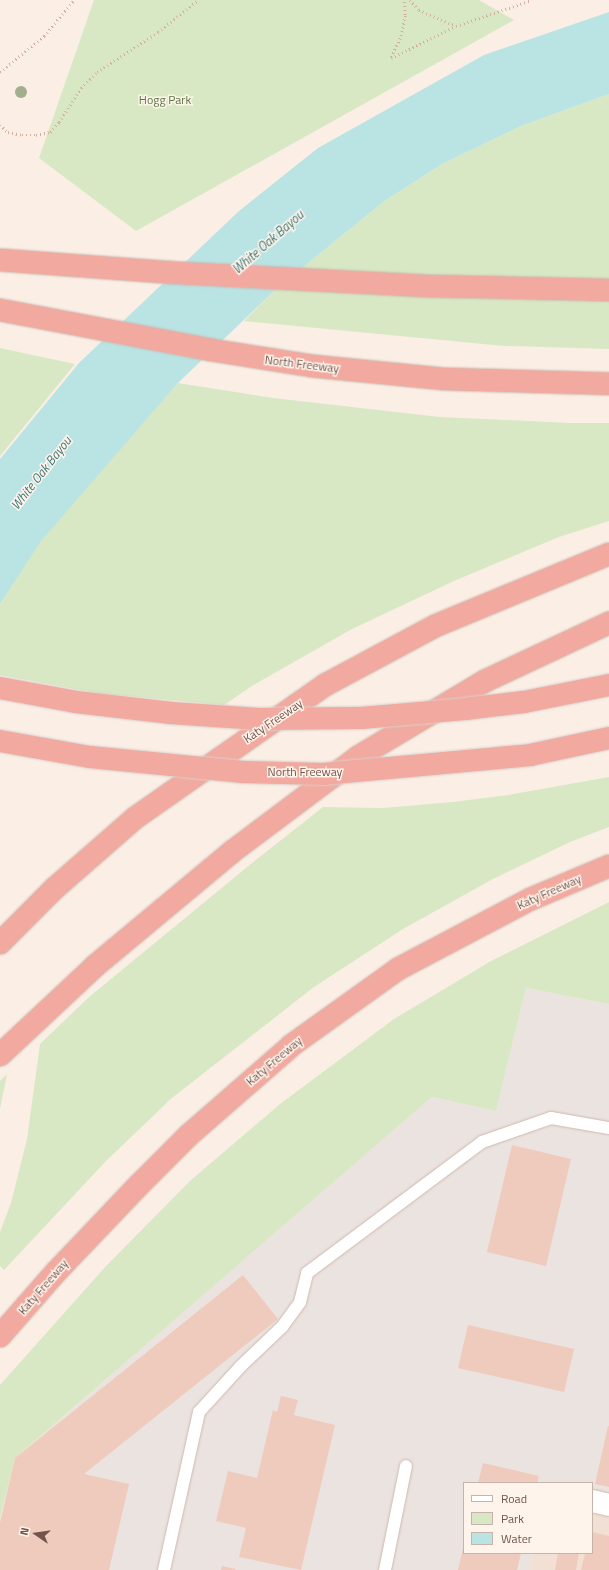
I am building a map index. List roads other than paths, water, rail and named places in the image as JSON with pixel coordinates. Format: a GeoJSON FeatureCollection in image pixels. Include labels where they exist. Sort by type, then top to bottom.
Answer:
{"type":"FeatureCollection","features":[{"type":"Feature","properties":{"kind":"highway"},"geometry":{"type":"LineString","coordinates":[[0,260],[178,273],[424,286],[609,290]]}},
{"type":"Feature","properties":{"kind":"highway","name":"North Freeway"},"geometry":{"type":"LineString","coordinates":[[0,310],[211,350],[312,366],[445,379],[609,384]]}},
{"type":"Feature","properties":{"kind":"highway","name":"Katy Freeway"},"geometry":{"type":"LineString","coordinates":[[0,943],[55,888],[135,818],[325,685],[435,626],[609,554]]}},
{"type":"Feature","properties":{"kind":"highway"},"geometry":{"type":"LineString","coordinates":[[0,1056],[113,951],[233,851],[358,757],[485,681],[609,623]]}},
{"type":"Feature","properties":{"kind":"highway"},"geometry":{"type":"LineString","coordinates":[[0,688],[76,702],[171,713],[274,719],[361,718],[465,709],[524,702],[609,685]]}},
{"type":"Feature","properties":{"kind":"highway","name":"North Freeway"},"geometry":{"type":"LineString","coordinates":[[0,741],[90,757],[243,772],[323,774],[530,755],[609,738]]}},
{"type":"Feature","properties":{"kind":"highway","name":"Katy Freeway"},"geometry":{"type":"LineString","coordinates":[[0,1336],[82,1244],[189,1135],[292,1045],[398,969],[531,899],[609,866]]}},
{"type":"Feature","properties":{"kind":"street"},"geometry":{"type":"LineString","coordinates":[[593,1501],[609,1505]]}},
{"type":"Feature","properties":{"kind":"lane"},"geometry":{"type":"LineString","coordinates":[[164,1570],[199,1412],[241,1366],[282,1327],[300,1302],[307,1273],[482,1142],[551,1118],[609,1128]]}},
{"type":"Feature","properties":{"kind":"lane"},"geometry":{"type":"LineString","coordinates":[[385,1570],[406,1466]]}},
{"type":"Feature","properties":{"kind":"water","name":"White Oak Bayou"},"geometry":{"type":"Polygon","coordinates":[[[609,12],[609,94],[521,126],[442,164],[383,202],[275,290],[178,383],[41,541],[0,604],[0,459],[79,363],[239,211],[318,148],[484,55],[609,12]]]}},
{"type":"Feature","properties":{"kind":"park label","name":"Hogg Park"},"geometry":{"type":"Point","coordinates":[165,100]}}]}
